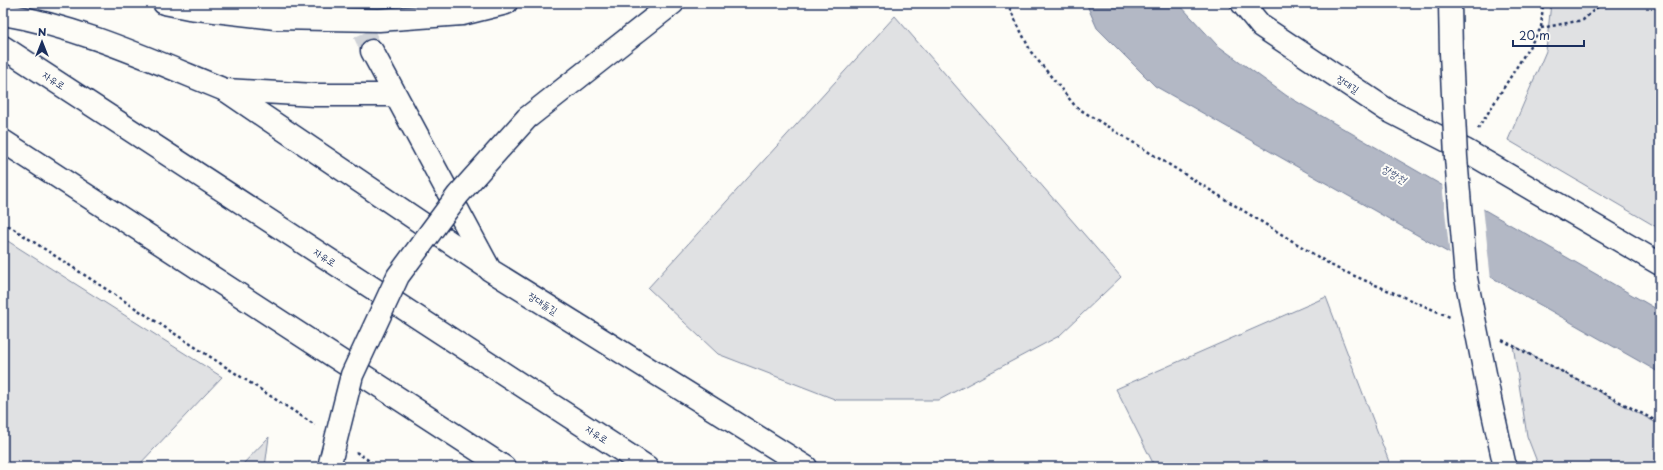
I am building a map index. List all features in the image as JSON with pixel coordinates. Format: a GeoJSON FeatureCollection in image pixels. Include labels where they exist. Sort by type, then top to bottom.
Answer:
{"type":"FeatureCollection","features":[{"type":"Feature","properties":{"kind":"main road"},"geometry":{"type":"LineString","coordinates":[[164,3],[189,8],[275,18],[379,20],[462,14],[506,3]]}},
{"type":"Feature","properties":{"kind":"main road"},"geometry":{"type":"LineString","coordinates":[[329,467],[352,375],[398,276],[458,195],[527,118],[673,3]]}},
{"type":"Feature","properties":{"kind":"main road","name":"장대길"},"geometry":{"type":"LineString","coordinates":[[1242,3],[1261,26],[1387,110],[1465,150],[1660,264]]}},
{"type":"Feature","properties":{"kind":"main road"},"geometry":{"type":"LineString","coordinates":[[1450,3],[1456,157],[1466,278],[1505,467]]}},
{"type":"Feature","properties":{"kind":"main road"},"geometry":{"type":"LineString","coordinates":[[3,14],[36,20],[135,54],[225,90],[490,270]]}},
{"type":"Feature","properties":{"kind":"main road","name":"자유로"},"geometry":{"type":"LineString","coordinates":[[3,47],[647,467]]}},
{"type":"Feature","properties":{"kind":"main road","name":"장대들길"},"geometry":{"type":"LineString","coordinates":[[372,52],[490,270],[806,467]]}},
{"type":"Feature","properties":{"kind":"main road"},"geometry":{"type":"LineString","coordinates":[[225,90],[315,94],[395,95]]}},
{"type":"Feature","properties":{"kind":"main road"},"geometry":{"type":"LineString","coordinates":[[3,141],[504,467]]}},
{"type":"Feature","properties":{"kind":"path"},"geometry":{"type":"LineString","coordinates":[[1007,3],[1031,52],[1076,107],[1336,268],[1457,320]]}},
{"type":"Feature","properties":{"kind":"path"},"geometry":{"type":"LineString","coordinates":[[1465,150],[1542,28],[1543,3]]}},
{"type":"Feature","properties":{"kind":"path"},"geometry":{"type":"LineString","coordinates":[[1542,28],[1583,20],[1602,3]]}},
{"type":"Feature","properties":{"kind":"path"},"geometry":{"type":"LineString","coordinates":[[3,222],[320,428]]}},
{"type":"Feature","properties":{"kind":"path"},"geometry":{"type":"LineString","coordinates":[[1499,339],[1660,423]]}},
{"type":"Feature","properties":{"kind":"path"},"geometry":{"type":"LineString","coordinates":[[353,450],[379,467]]}},
{"type":"Feature","properties":{"kind":"shaded area"},"geometry":{"type":"Polygon","coordinates":[[[1551,3],[1660,3],[1660,229],[1508,140],[1546,51],[1551,3]]]}},
{"type":"Feature","properties":{"kind":"shaded area"},"geometry":{"type":"Polygon","coordinates":[[[895,16],[1121,277],[1059,336],[939,400],[837,400],[718,354],[648,288],[895,16]]]}},
{"type":"Feature","properties":{"kind":"shaded area"},"geometry":{"type":"Polygon","coordinates":[[[3,238],[222,377],[137,467],[3,467],[3,238]]]}},
{"type":"Feature","properties":{"kind":"shaded area"},"geometry":{"type":"Polygon","coordinates":[[[1326,297],[1391,467],[1155,467],[1116,389],[1326,297]]]}},
{"type":"Feature","properties":{"kind":"shaded area"},"geometry":{"type":"Polygon","coordinates":[[[1513,345],[1660,425],[1660,467],[1539,467],[1527,436],[1513,345]]]}},
{"type":"Feature","properties":{"kind":"shaded area"},"geometry":{"type":"Polygon","coordinates":[[[269,437],[265,467],[240,467],[269,437]]]}},
{"type":"Feature","properties":{"kind":"water","name":"장항천"},"geometry":{"type":"Polygon","coordinates":[[[1086,3],[1178,3],[1217,45],[1287,96],[1660,311],[1660,373],[1155,86],[1097,28],[1086,3]]]}},
{"type":"Feature","properties":{"kind":"pier"},"geometry":{"type":"Polygon","coordinates":[[[1442,184],[1483,207],[1491,280],[1450,257],[1442,184]]]}},
{"type":"Feature","properties":{"kind":"tunnel"},"geometry":{"type":"LineString","coordinates":[[350,3],[372,51]]}}]}
